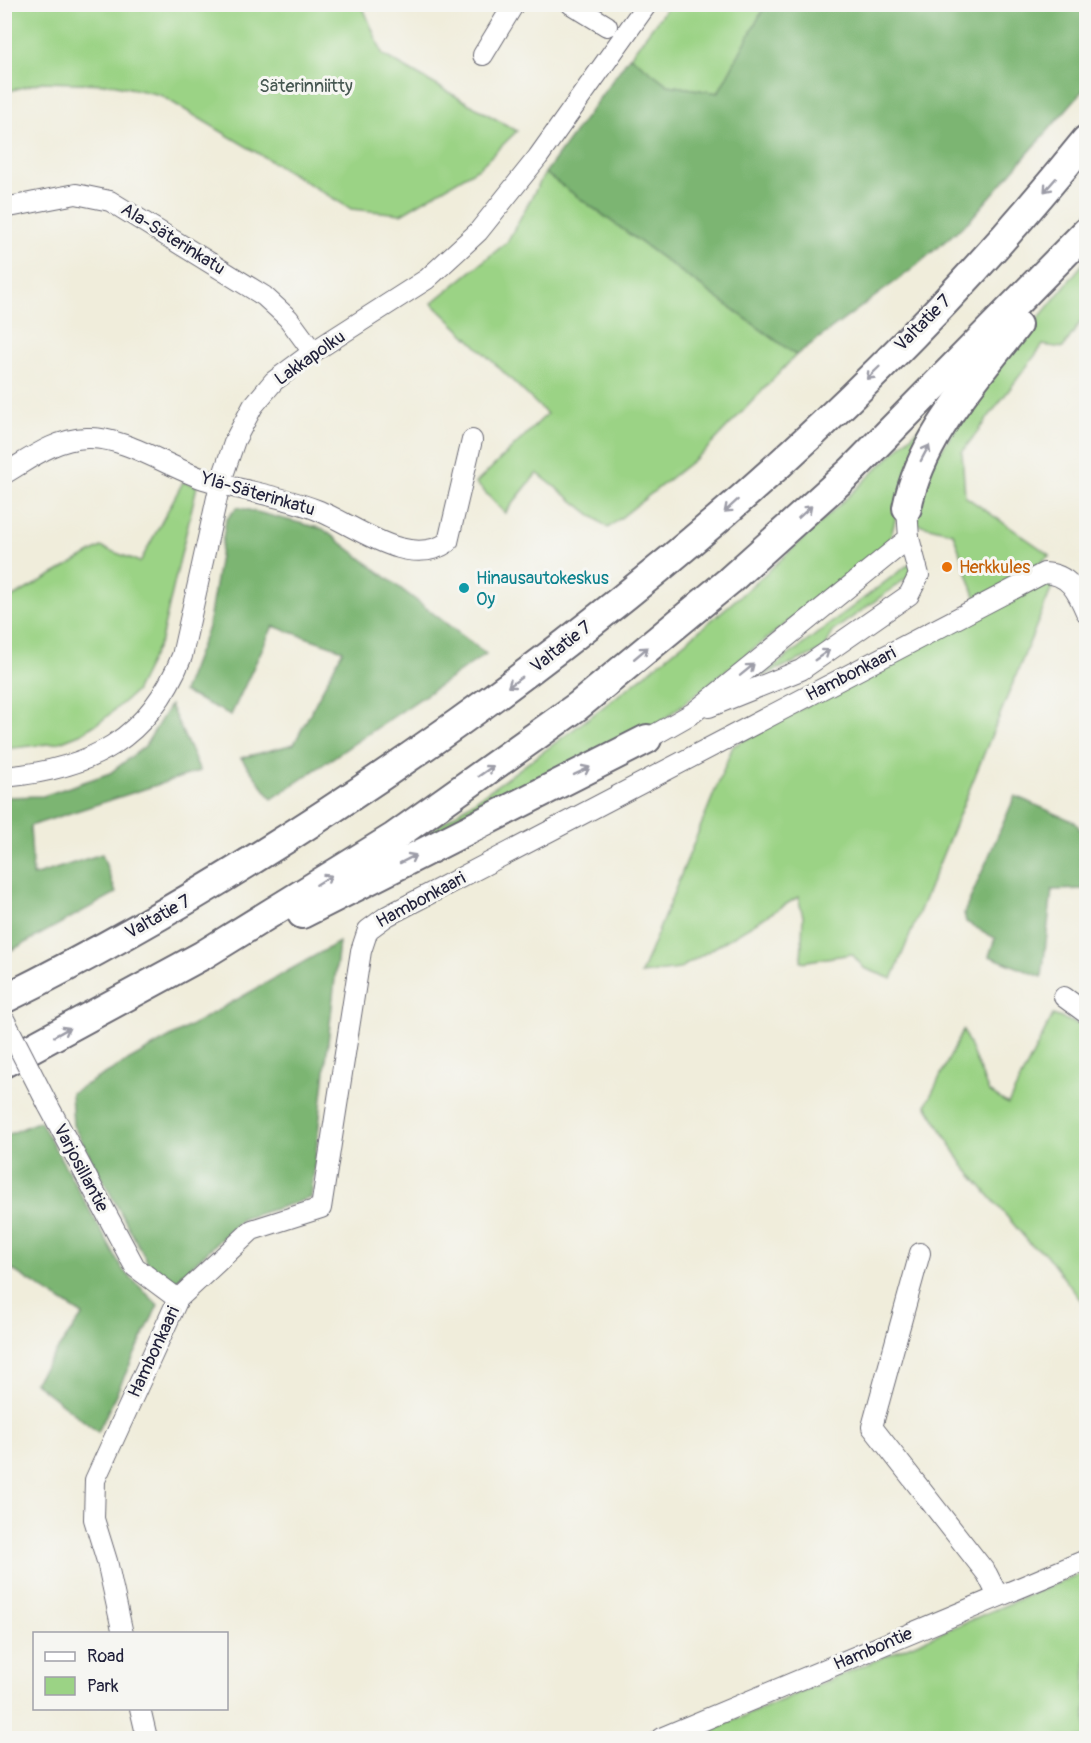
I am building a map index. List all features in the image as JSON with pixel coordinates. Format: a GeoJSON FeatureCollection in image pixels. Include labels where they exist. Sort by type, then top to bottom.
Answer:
{"type":"FeatureCollection","features":[{"type":"Feature","properties":{"kind":"highway","name":"Valtatie 7"},"geometry":{"type":"LineString","coordinates":[[4,999],[62,971],[215,886],[371,785],[552,655],[691,542],[821,424],[940,308],[1052,183],[1086,140]]}},
{"type":"Feature","properties":{"kind":"highway"},"geometry":{"type":"LineString","coordinates":[[4,1062],[203,955],[394,837],[587,698],[729,581],[850,472],[1086,232]]}},
{"type":"Feature","properties":{"kind":"highway"},"geometry":{"type":"LineString","coordinates":[[907,508],[912,483],[925,452],[991,359],[1086,237]]}},
{"type":"Feature","properties":{"kind":"highway"},"geometry":{"type":"LineString","coordinates":[[203,955],[292,918],[648,739]]}},
{"type":"Feature","properties":{"kind":"street"},"geometry":{"type":"LineString","coordinates":[[483,56],[513,4]]}},
{"type":"Feature","properties":{"kind":"street"},"geometry":{"type":"LineString","coordinates":[[571,4],[608,26]]}},
{"type":"Feature","properties":{"kind":"street","name":"Lakkapolku"},"geometry":{"type":"LineString","coordinates":[[4,777],[45,773],[96,756],[138,726],[175,673],[182,656],[220,484],[235,440],[253,406],[274,381],[313,352],[426,279],[478,232],[538,157],[647,4]]}},
{"type":"Feature","properties":{"kind":"street","name":"Ala-Säterinkatu"},"geometry":{"type":"LineString","coordinates":[[4,208],[76,194],[110,201],[264,296],[288,318],[313,352]]}},
{"type":"Feature","properties":{"kind":"street","name":"Ylä-Säterinkatu"},"geometry":{"type":"LineString","coordinates":[[4,474],[51,446],[68,440],[95,438],[114,442],[220,484],[317,510],[380,543],[422,551],[437,549],[448,542],[472,440]]}},
{"type":"Feature","properties":{"kind":"street"},"geometry":{"type":"LineString","coordinates":[[648,739],[693,714],[773,684],[801,670],[909,595],[920,575],[909,538],[907,508]]}},
{"type":"Feature","properties":{"kind":"street"},"geometry":{"type":"LineString","coordinates":[[693,714],[909,538]]}},
{"type":"Feature","properties":{"kind":"street","name":"Hambonkaari"},"geometry":{"type":"LineString","coordinates":[[123,1632],[107,1561],[94,1519],[95,1480],[178,1299],[252,1230],[321,1208],[361,951],[368,930],[376,922],[1044,573],[1054,573],[1072,584],[1086,612]]}},
{"type":"Feature","properties":{"kind":"street"},"geometry":{"type":"LineString","coordinates":[[1064,997],[1086,1013]]}},
{"type":"Feature","properties":{"kind":"street","name":"Varjosillantie"},"geometry":{"type":"LineString","coordinates":[[4,1019],[135,1267],[178,1299]]}},
{"type":"Feature","properties":{"kind":"street"},"geometry":{"type":"LineString","coordinates":[[920,1253],[872,1427],[987,1574],[998,1596]]}},
{"type":"Feature","properties":{"kind":"street","name":"Hambontie"},"geometry":{"type":"LineString","coordinates":[[661,1738],[1086,1560]]}},
{"type":"Feature","properties":{"kind":"street"},"geometry":{"type":"LineString","coordinates":[[140,1710],[147,1738]]}},
{"type":"Feature","properties":{"kind":"green space","name":"Säterinniitty"},"geometry":{"type":"Polygon","coordinates":[[[5,4],[362,5],[383,55],[517,131],[479,168],[401,214],[351,209],[160,95],[112,84],[42,82],[5,92],[5,4]]]}},
{"type":"Feature","properties":{"kind":"green space"},"geometry":{"type":"Polygon","coordinates":[[[766,4],[1086,5],[1086,87],[970,220],[911,270],[796,355],[545,173],[630,56],[668,85],[718,93],[766,4]]]}},
{"type":"Feature","properties":{"kind":"green space"},"geometry":{"type":"Polygon","coordinates":[[[669,5],[766,5],[718,93],[668,85],[630,56],[669,5]]]}},
{"type":"Feature","properties":{"kind":"green space"},"geometry":{"type":"Polygon","coordinates":[[[545,173],[796,355],[706,450],[608,528],[537,473],[505,513],[476,483],[547,414],[432,303],[507,242],[545,173]]]}},
{"type":"Feature","properties":{"kind":"green space"},"geometry":{"type":"Polygon","coordinates":[[[1086,260],[1086,314],[1063,348],[1043,345],[962,452],[965,496],[1050,555],[1024,575],[977,602],[953,533],[917,524],[921,491],[933,462],[987,381],[1086,260]]]}},
{"type":"Feature","properties":{"kind":"green space"},"geometry":{"type":"Polygon","coordinates":[[[944,404],[903,491],[889,543],[645,734],[413,843],[502,782],[674,652],[780,560],[944,404]]]}},
{"type":"Feature","properties":{"kind":"green space"},"geometry":{"type":"Polygon","coordinates":[[[183,482],[197,486],[161,640],[135,692],[104,719],[82,733],[57,743],[5,749],[4,602],[101,547],[140,562],[183,482]]]}},
{"type":"Feature","properties":{"kind":"green space"},"geometry":{"type":"Polygon","coordinates":[[[237,507],[323,529],[486,654],[272,799],[241,758],[294,744],[343,650],[273,626],[231,715],[183,692],[208,627],[226,520],[237,507]]]}},
{"type":"Feature","properties":{"kind":"green space"},"geometry":{"type":"Polygon","coordinates":[[[909,564],[912,566],[908,577],[832,632],[825,649],[760,677],[909,564]]]}},
{"type":"Feature","properties":{"kind":"green space"},"geometry":{"type":"Polygon","coordinates":[[[1055,580],[892,979],[864,968],[852,954],[801,962],[803,916],[798,897],[679,969],[641,974],[733,746],[1018,591],[1055,580]]]}},
{"type":"Feature","properties":{"kind":"green space"},"geometry":{"type":"Polygon","coordinates":[[[170,705],[200,771],[30,826],[33,876],[102,854],[116,893],[5,954],[5,797],[43,796],[110,773],[145,746],[170,705]]]}},
{"type":"Feature","properties":{"kind":"green space"},"geometry":{"type":"Polygon","coordinates":[[[1015,796],[1075,822],[1086,838],[1086,889],[1052,890],[1042,977],[989,956],[995,938],[966,922],[964,913],[1015,796]]]}},
{"type":"Feature","properties":{"kind":"green space"},"geometry":{"type":"Polygon","coordinates":[[[339,942],[311,1198],[242,1219],[174,1283],[148,1263],[73,1125],[71,1093],[339,942]]]}},
{"type":"Feature","properties":{"kind":"green space"},"geometry":{"type":"Polygon","coordinates":[[[1053,1015],[1086,1027],[1086,1307],[1044,1252],[1032,1246],[963,1165],[926,1105],[963,1030],[989,1092],[1008,1104],[1053,1015]]]}},
{"type":"Feature","properties":{"kind":"green space"},"geometry":{"type":"Polygon","coordinates":[[[40,1121],[123,1270],[158,1305],[98,1432],[34,1382],[83,1315],[5,1265],[5,1136],[40,1121]]]}},
{"type":"Feature","properties":{"kind":"green space"},"geometry":{"type":"Polygon","coordinates":[[[1086,1571],[1086,1738],[693,1738],[1086,1571]]]}},
{"type":"Feature","properties":{"kind":"place","name":"Herkkules"},"geometry":{"type":"Point","coordinates":[947,567]}},
{"type":"Feature","properties":{"kind":"place","name":"Hinausautokeskus Oy"},"geometry":{"type":"Point","coordinates":[464,588]}}]}
